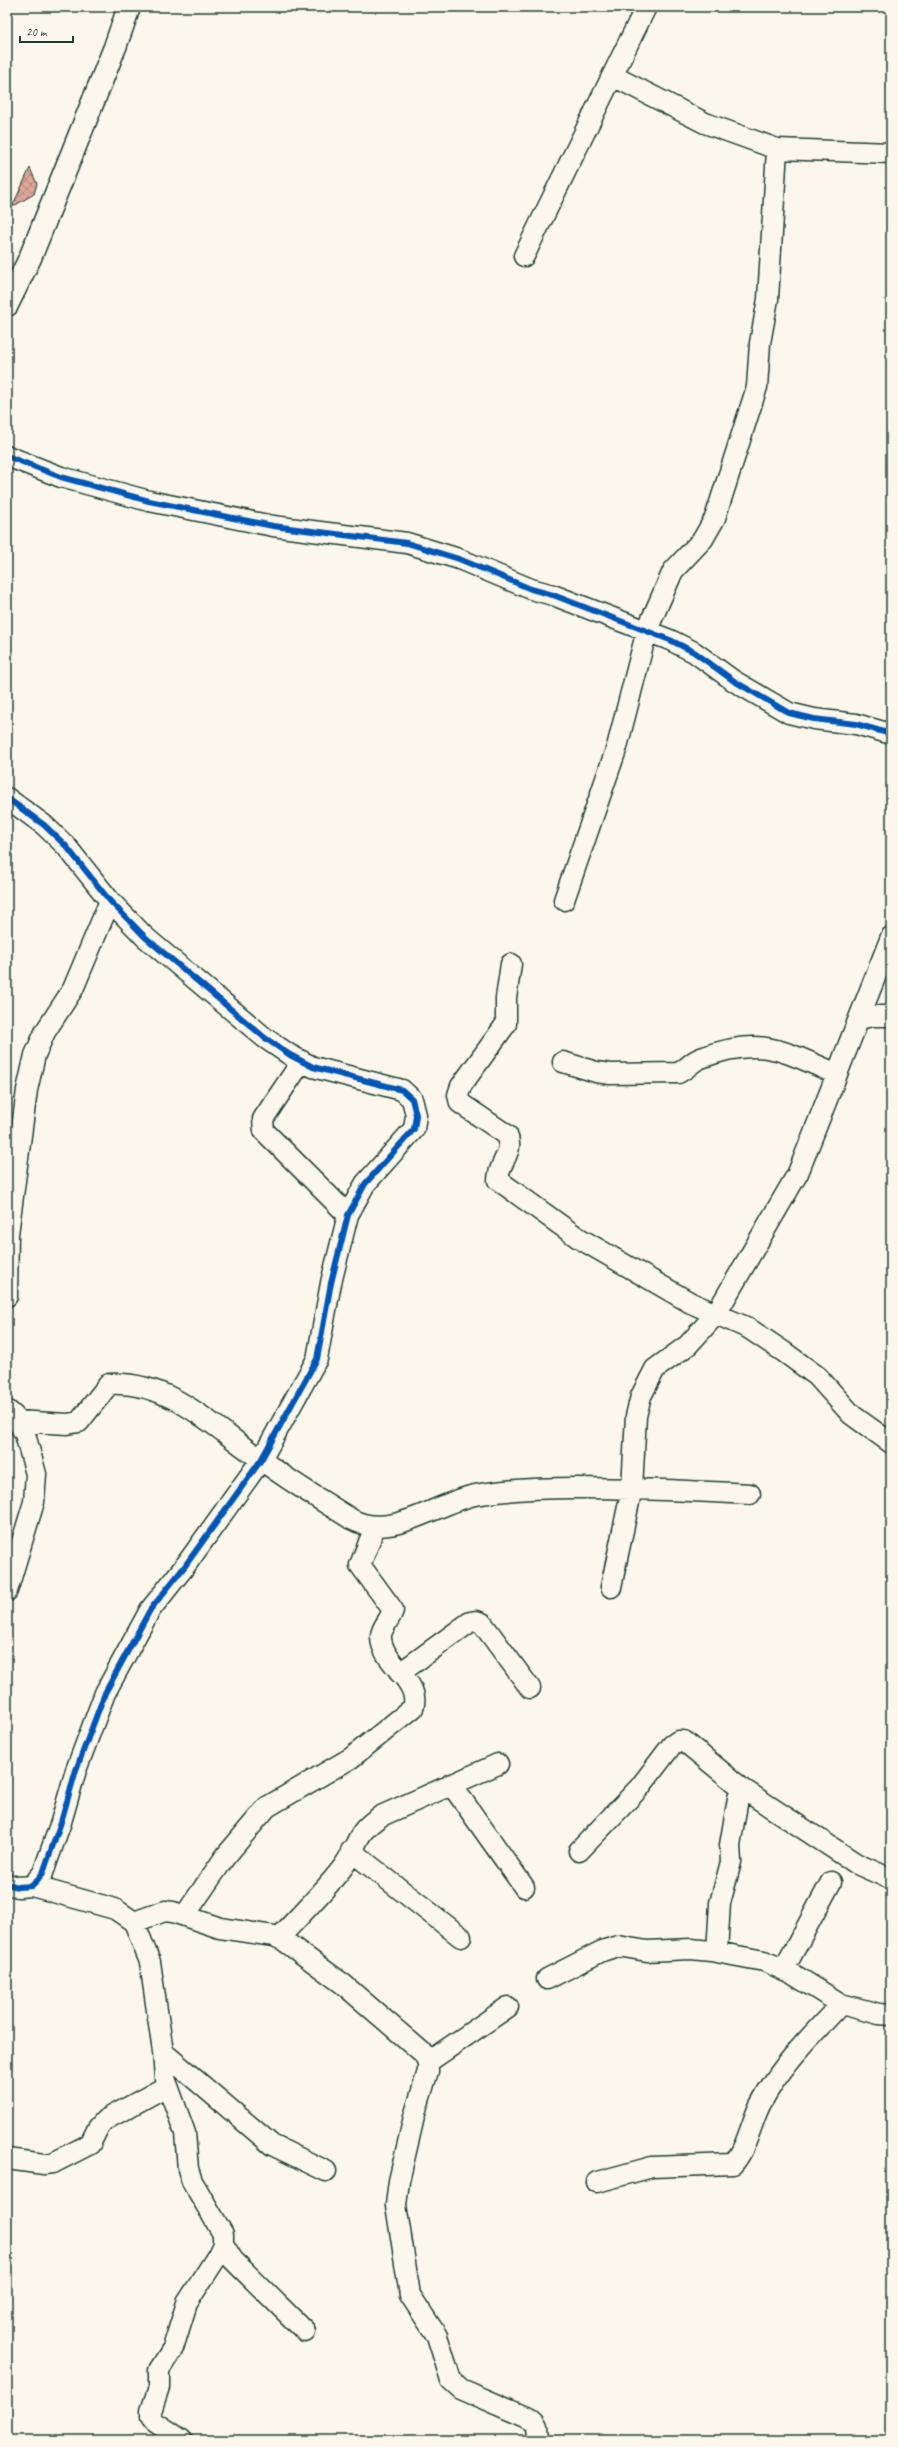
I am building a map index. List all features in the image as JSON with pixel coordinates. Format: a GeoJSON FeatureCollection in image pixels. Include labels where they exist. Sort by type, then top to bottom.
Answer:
{"type":"FeatureCollection","features":[{"type":"Feature","properties":{"kind":"street"},"geometry":{"type":"LineString","coordinates":[[7,305],[30,258],[115,47],[129,7]]}},
{"type":"Feature","properties":{"kind":"street"},"geometry":{"type":"LineString","coordinates":[[524,256],[646,7]]}},
{"type":"Feature","properties":{"kind":"street"},"geometry":{"type":"LineString","coordinates":[[613,76],[705,123],[778,149],[891,153]]}},
{"type":"Feature","properties":{"kind":"street"},"geometry":{"type":"LineString","coordinates":[[564,900],[618,747],[647,630],[673,571],[703,539],[715,518],[757,387],[760,343],[768,299],[778,149]]}},
{"type":"Feature","properties":{"kind":"street"},"geometry":{"type":"LineString","coordinates":[[7,456],[61,477],[149,501],[273,526],[407,544],[465,561],[532,589],[553,595],[606,617],[647,630],[670,640],[694,652],[734,681],[789,713],[814,719],[856,724],[891,734]]}},
{"type":"Feature","properties":{"kind":"street"},"geometry":{"type":"LineString","coordinates":[[7,798],[44,825],[66,846],[110,901],[166,956],[265,1038],[302,1061],[313,1066],[402,1090],[412,1099],[416,1115],[414,1129],[365,1184],[348,1215],[331,1283],[317,1359],[261,1460],[185,1566],[150,1610],[108,1687],[76,1770],[43,1873],[32,1886]]}},
{"type":"Feature","properties":{"kind":"street"},"geometry":{"type":"LineString","coordinates":[[7,1296],[8,1234],[27,1090],[35,1055],[45,1032],[72,989],[110,901]]}},
{"type":"Feature","properties":{"kind":"street"},"geometry":{"type":"LineString","coordinates":[[611,1587],[632,1488],[636,1416],[641,1396],[648,1378],[655,1369],[688,1345],[716,1314],[798,1173],[891,937]]}},
{"type":"Feature","properties":{"kind":"street"},"geometry":{"type":"LineString","coordinates":[[511,964],[506,998],[506,1024],[461,1086],[458,1095],[460,1103],[507,1135],[510,1141],[510,1149],[498,1174],[498,1180],[577,1237],[691,1303],[748,1328],[817,1376],[852,1415],[891,1443]]}},
{"type":"Feature","properties":{"kind":"street"},"geometry":{"type":"LineString","coordinates":[[859,1020],[872,1016],[891,1016]]}},
{"type":"Feature","properties":{"kind":"street"},"geometry":{"type":"LineString","coordinates":[[563,1062],[596,1072],[611,1074],[678,1073],[686,1070],[699,1058],[747,1045],[772,1048],[837,1074]]}},
{"type":"Feature","properties":{"kind":"street"},"geometry":{"type":"LineString","coordinates":[[302,1061],[263,1119],[264,1131],[348,1215]]}},
{"type":"Feature","properties":{"kind":"street"},"geometry":{"type":"LineString","coordinates":[[12,1416],[67,1424],[79,1422],[109,1384],[152,1388],[183,1403],[261,1460],[364,1526],[375,1527],[393,1525],[472,1496],[501,1490],[632,1488],[750,1494]]}},
{"type":"Feature","properties":{"kind":"street"},"geometry":{"type":"LineString","coordinates":[[7,1591],[34,1502],[36,1474],[24,1434],[12,1416]]}},
{"type":"Feature","properties":{"kind":"street"},"geometry":{"type":"LineString","coordinates":[[185,1915],[225,1857],[267,1807],[351,1758],[408,1714],[415,1702],[414,1695],[383,1648],[381,1633],[391,1618],[393,1610],[360,1565],[375,1527]]}},
{"type":"Feature","properties":{"kind":"street"},"geometry":{"type":"LineString","coordinates":[[400,1672],[470,1622],[476,1621],[482,1623],[530,1688]]}},
{"type":"Feature","properties":{"kind":"street"},"geometry":{"type":"LineString","coordinates":[[579,1851],[640,1788],[672,1745],[678,1741],[684,1741],[740,1787],[858,1864],[891,1878]]}},
{"type":"Feature","properties":{"kind":"street"},"geometry":{"type":"LineString","coordinates":[[279,1938],[342,1868],[360,1833],[368,1824],[381,1816],[498,1764]]}},
{"type":"Feature","properties":{"kind":"street"},"geometry":{"type":"LineString","coordinates":[[451,1784],[524,1887]]}},
{"type":"Feature","properties":{"kind":"street"},"geometry":{"type":"LineString","coordinates":[[717,1952],[720,1903],[730,1862],[730,1845],[740,1787]]}},
{"type":"Feature","properties":{"kind":"street"},"geometry":{"type":"LineString","coordinates":[[351,1851],[461,1937]]}},
{"type":"Feature","properties":{"kind":"street"},"geometry":{"type":"LineString","coordinates":[[784,1969],[832,1882]]}},
{"type":"Feature","properties":{"kind":"street"},"geometry":{"type":"LineString","coordinates":[[7,1884],[18,1887],[32,1886],[115,1909],[134,1922],[150,1962],[167,2086],[185,2133],[188,2169],[192,2181],[220,2227],[223,2244],[233,2260],[305,2331]]}},
{"type":"Feature","properties":{"kind":"street"},"geometry":{"type":"LineString","coordinates":[[134,1922],[165,1911],[185,1915],[220,1928],[279,1938],[291,1945],[343,1984],[423,2053],[428,2062],[428,2071],[414,2117],[396,2197],[410,2295],[436,2336],[452,2380],[461,2389],[535,2421],[538,2426],[539,2440]]}},
{"type":"Feature","properties":{"kind":"street"},"geometry":{"type":"LineString","coordinates":[[547,1979],[602,1951],[618,1946],[647,1951],[691,1949],[717,1952],[764,1961],[784,1969],[841,2004],[879,2014],[891,2015]]}},
{"type":"Feature","properties":{"kind":"street"},"geometry":{"type":"LineString","coordinates":[[597,2182],[652,2167],[733,2164],[760,2104],[772,2086],[791,2058],[841,2004]]}},
{"type":"Feature","properties":{"kind":"street"},"geometry":{"type":"LineString","coordinates":[[428,2062],[508,2007]]}},
{"type":"Feature","properties":{"kind":"street"},"geometry":{"type":"LineString","coordinates":[[163,2052],[272,2145],[326,2171]]}},
{"type":"Feature","properties":{"kind":"street"},"geometry":{"type":"LineString","coordinates":[[7,2159],[44,2164],[66,2157],[90,2144],[98,2128],[105,2120],[167,2086]]}},
{"type":"Feature","properties":{"kind":"street"},"geometry":{"type":"LineString","coordinates":[[182,2440],[151,2417],[151,2411],[159,2387],[159,2370],[174,2348],[187,2303],[218,2255],[223,2244]]}},
{"type":"Feature","properties":{"kind":"building"},"geometry":{"type":"Polygon","coordinates":[[[30,168],[37,184],[34,194],[12,207],[30,168]]]}},
{"type":"Feature","properties":{"kind":"cycle path"},"geometry":{"type":"LineString","coordinates":[[7,456],[61,477],[149,501],[273,526],[407,543],[459,559],[531,589],[553,595],[670,640],[694,652],[734,681],[789,713],[814,719],[856,724],[891,734]]}},
{"type":"Feature","properties":{"kind":"cycle path"},"geometry":{"type":"LineString","coordinates":[[7,798],[44,825],[66,846],[110,901],[145,937],[265,1038],[290,1055],[313,1067],[402,1090],[412,1099],[416,1115],[414,1129],[365,1184],[348,1215],[331,1283],[317,1359],[261,1460],[185,1566],[150,1610],[105,1693],[76,1770],[61,1822],[43,1873],[32,1886],[18,1887],[7,1884]]}}]}
